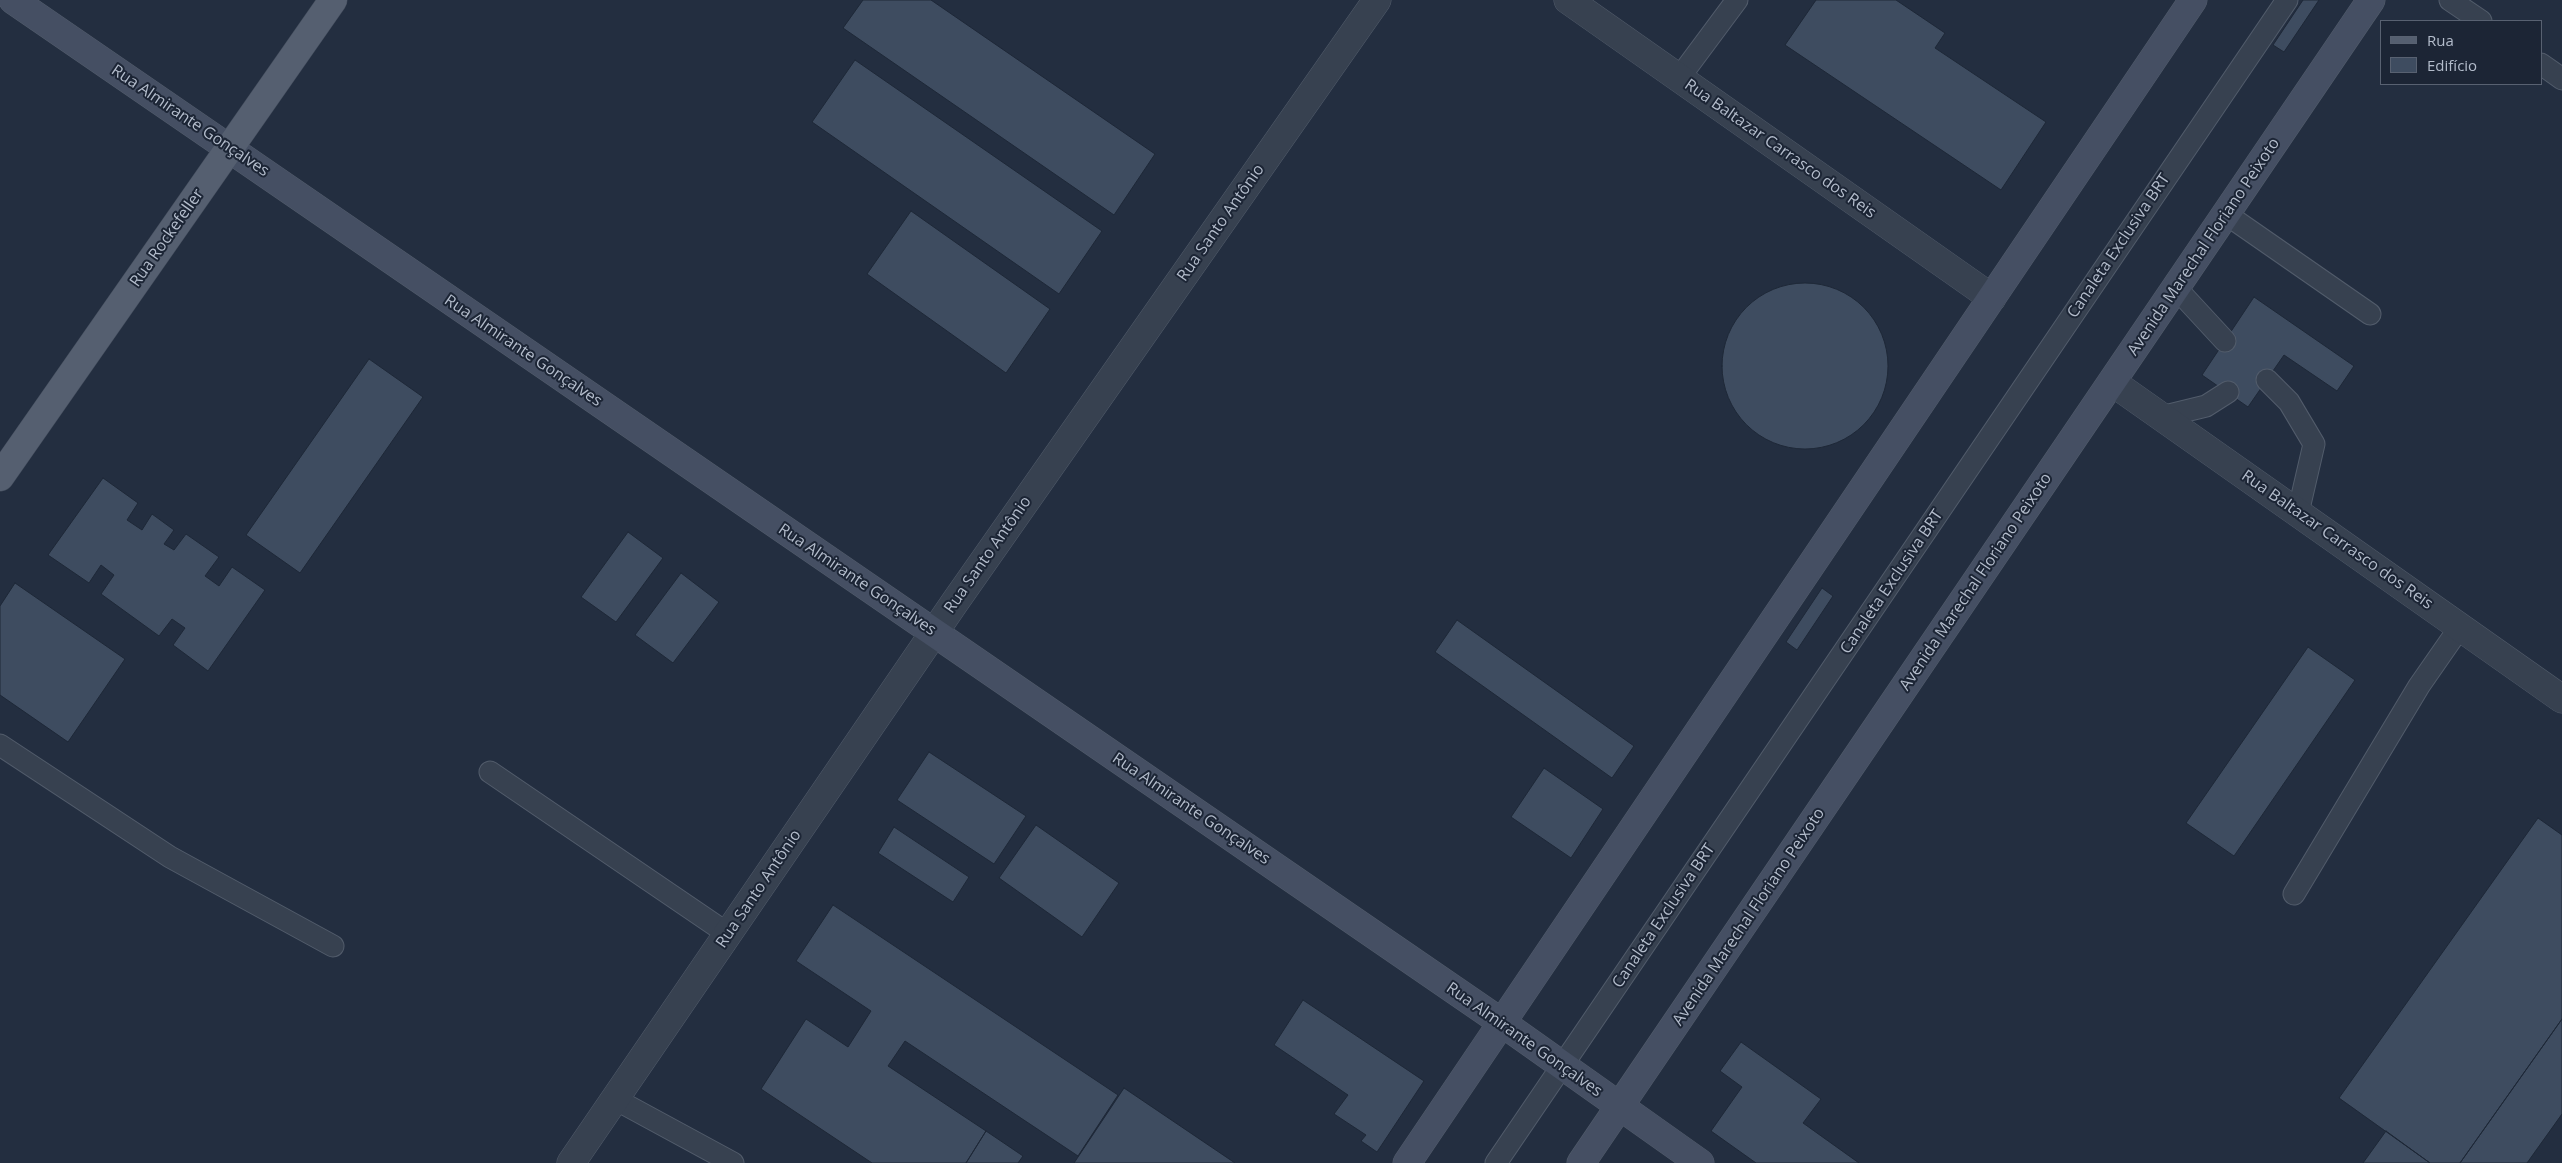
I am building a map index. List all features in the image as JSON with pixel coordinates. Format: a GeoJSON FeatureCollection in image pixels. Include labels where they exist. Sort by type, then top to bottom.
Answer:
{"type":"FeatureCollection","features":[{"type":"Feature","properties":{"kind":"main road","name":"Rua Rockefeller"},"geometry":{"type":"LineString","coordinates":[[0,476],[333,0]]}},
{"type":"Feature","properties":{"kind":"street","name":"Rua Almirante Gonçalves"},"geometry":{"type":"LineString","coordinates":[[13,0],[1501,1022],[1700,1163]]}},
{"type":"Feature","properties":{"kind":"street","name":"Rua Santo Antônio"},"geometry":{"type":"LineString","coordinates":[[571,1163],[934,633],[1377,0]]}},
{"type":"Feature","properties":{"kind":"street","name":"Rua Baltazar Carrasco dos Reis"},"geometry":{"type":"LineString","coordinates":[[1568,0],[1992,298]]}},
{"type":"Feature","properties":{"kind":"street"},"geometry":{"type":"LineString","coordinates":[[1407,1163],[2193,0]]}},
{"type":"Feature","properties":{"kind":"street","name":"Avenida Marechal Floriano Peixoto"},"geometry":{"type":"LineString","coordinates":[[1581,1163],[2371,0]]}},
{"type":"Feature","properties":{"kind":"street","name":"Rua Baltazar Carrasco dos Reis"},"geometry":{"type":"LineString","coordinates":[[2112,382],[2562,699]]}},
{"type":"Feature","properties":{"kind":"lane"},"geometry":{"type":"LineString","coordinates":[[1679,78],[1737,0]]}},
{"type":"Feature","properties":{"kind":"lane","name":"Canaleta Exclusiva BRT"},"geometry":{"type":"LineString","coordinates":[[1496,1163],[2287,0]]}},
{"type":"Feature","properties":{"kind":"lane"},"geometry":{"type":"LineString","coordinates":[[2450,0],[2480,20]]}},
{"type":"Feature","properties":{"kind":"lane"},"geometry":{"type":"LineString","coordinates":[[2542,65],[2562,78]]}},
{"type":"Feature","properties":{"kind":"lane"},"geometry":{"type":"LineString","coordinates":[[2226,214],[2370,314]]}},
{"type":"Feature","properties":{"kind":"lane"},"geometry":{"type":"LineString","coordinates":[[2176,288],[2225,341]]}},
{"type":"Feature","properties":{"kind":"lane"},"geometry":{"type":"LineString","coordinates":[[2267,380],[2289,402],[2314,444],[2298,513]]}},
{"type":"Feature","properties":{"kind":"lane"},"geometry":{"type":"LineString","coordinates":[[2161,417],[2206,406],[2228,392]]}},
{"type":"Feature","properties":{"kind":"lane"},"geometry":{"type":"LineString","coordinates":[[2294,894],[2419,686],[2460,627]]}},
{"type":"Feature","properties":{"kind":"lane"},"geometry":{"type":"LineString","coordinates":[[0,745],[170,857],[333,946]]}},
{"type":"Feature","properties":{"kind":"lane"},"geometry":{"type":"LineString","coordinates":[[490,772],[728,934]]}},
{"type":"Feature","properties":{"kind":"lane"},"geometry":{"type":"LineString","coordinates":[[615,1099],[733,1163]]}},
{"type":"Feature","properties":{"kind":"building"},"geometry":{"type":"Polygon","coordinates":[[[863,0],[931,0],[1155,154],[1114,215],[843,28],[863,0]]]}},
{"type":"Feature","properties":{"kind":"building"},"geometry":{"type":"Polygon","coordinates":[[[1816,0],[1896,0],[1945,33],[1935,48],[2046,122],[2001,190],[1785,45],[1816,0]]]}},
{"type":"Feature","properties":{"kind":"building"},"geometry":{"type":"Polygon","coordinates":[[[2303,0],[2319,0],[2284,52],[2273,45],[2303,0]]]}},
{"type":"Feature","properties":{"kind":"building"},"geometry":{"type":"Polygon","coordinates":[[[855,60],[1102,231],[1059,294],[812,122],[855,60]]]}},
{"type":"Feature","properties":{"kind":"building"},"geometry":{"type":"Polygon","coordinates":[[[911,211],[1050,309],[1006,373],[867,274],[911,211]]]}},
{"type":"Feature","properties":{"kind":"building"},"geometry":{"type":"Polygon","coordinates":[[[1797,283],[1813,283],[1837,289],[1864,307],[1882,334],[1888,366],[1882,398],[1864,425],[1837,443],[1813,449],[1797,449],[1773,443],[1752,430],[1741,419],[1728,398],[1722,374],[1722,358],[1728,334],[1741,313],[1752,302],[1773,289],[1797,283]]]}},
{"type":"Feature","properties":{"kind":"building"},"geometry":{"type":"Polygon","coordinates":[[[2254,297],[2354,366],[2337,391],[2284,355],[2248,407],[2202,375],[2254,297]]]}},
{"type":"Feature","properties":{"kind":"building"},"geometry":{"type":"Polygon","coordinates":[[[369,359],[423,397],[300,573],[246,535],[369,359]]]}},
{"type":"Feature","properties":{"kind":"building"},"geometry":{"type":"Polygon","coordinates":[[[103,478],[138,503],[127,520],[142,530],[152,514],[174,530],[164,544],[174,550],[186,534],[219,557],[205,576],[219,586],[232,567],[265,590],[208,671],[173,645],[185,628],[172,619],[159,636],[101,594],[114,575],[101,565],[89,583],[48,555],[103,478]]]}},
{"type":"Feature","properties":{"kind":"building"},"geometry":{"type":"Polygon","coordinates":[[[628,532],[663,558],[616,622],[581,597],[628,532]]]}},
{"type":"Feature","properties":{"kind":"building"},"geometry":{"type":"Polygon","coordinates":[[[681,573],[719,602],[673,663],[635,635],[681,573]]]}},
{"type":"Feature","properties":{"kind":"building"},"geometry":{"type":"Polygon","coordinates":[[[15,583],[125,659],[68,742],[0,695],[0,606],[15,583]]]}},
{"type":"Feature","properties":{"kind":"building"},"geometry":{"type":"Polygon","coordinates":[[[1822,588],[1833,596],[1797,650],[1786,642],[1822,588]]]}},
{"type":"Feature","properties":{"kind":"building"},"geometry":{"type":"Polygon","coordinates":[[[1457,620],[1634,746],[1612,778],[1435,652],[1457,620]]]}},
{"type":"Feature","properties":{"kind":"building"},"geometry":{"type":"Polygon","coordinates":[[[2308,647],[2355,680],[2234,856],[2186,823],[2308,647]]]}},
{"type":"Feature","properties":{"kind":"building"},"geometry":{"type":"Polygon","coordinates":[[[929,752],[1026,816],[994,864],[897,800],[929,752]]]}},
{"type":"Feature","properties":{"kind":"building"},"geometry":{"type":"Polygon","coordinates":[[[1544,768],[1603,809],[1571,858],[1511,817],[1544,768]]]}},
{"type":"Feature","properties":{"kind":"building"},"geometry":{"type":"Polygon","coordinates":[[[2538,818],[2562,835],[2562,1019],[2460,1163],[2430,1163],[2339,1098],[2538,818]]]}},
{"type":"Feature","properties":{"kind":"building"},"geometry":{"type":"Polygon","coordinates":[[[1036,825],[1119,883],[1082,937],[999,878],[1036,825]]]}},
{"type":"Feature","properties":{"kind":"building"},"geometry":{"type":"Polygon","coordinates":[[[894,827],[969,877],[953,902],[878,853],[894,827]]]}},
{"type":"Feature","properties":{"kind":"building"},"geometry":{"type":"Polygon","coordinates":[[[833,905],[1118,1095],[1078,1156],[905,1041],[888,1066],[986,1131],[966,1163],[872,1163],[761,1089],[806,1019],[848,1047],[871,1011],[796,961],[833,905]]]}},
{"type":"Feature","properties":{"kind":"building"},"geometry":{"type":"Polygon","coordinates":[[[1303,1000],[1424,1081],[1377,1152],[1361,1141],[1366,1135],[1334,1114],[1348,1095],[1274,1045],[1303,1000]]]}},
{"type":"Feature","properties":{"kind":"building"},"geometry":{"type":"Polygon","coordinates":[[[2562,1019],[2562,1114],[2527,1163],[2460,1163],[2562,1019]]]}},
{"type":"Feature","properties":{"kind":"building"},"geometry":{"type":"Polygon","coordinates":[[[1741,1042],[1821,1099],[1803,1123],[1859,1163],[1756,1163],[1711,1131],[1742,1087],[1720,1071],[1741,1042]]]}},
{"type":"Feature","properties":{"kind":"building"},"geometry":{"type":"Polygon","coordinates":[[[1124,1088],[1235,1163],[1074,1163],[1124,1088]]]}},
{"type":"Feature","properties":{"kind":"building"},"geometry":{"type":"Polygon","coordinates":[[[986,1131],[1023,1156],[1018,1163],[966,1163],[986,1131]]]}},
{"type":"Feature","properties":{"kind":"building"},"geometry":{"type":"Polygon","coordinates":[[[2386,1131],[2430,1163],[2363,1163],[2386,1131]]]}}]}
